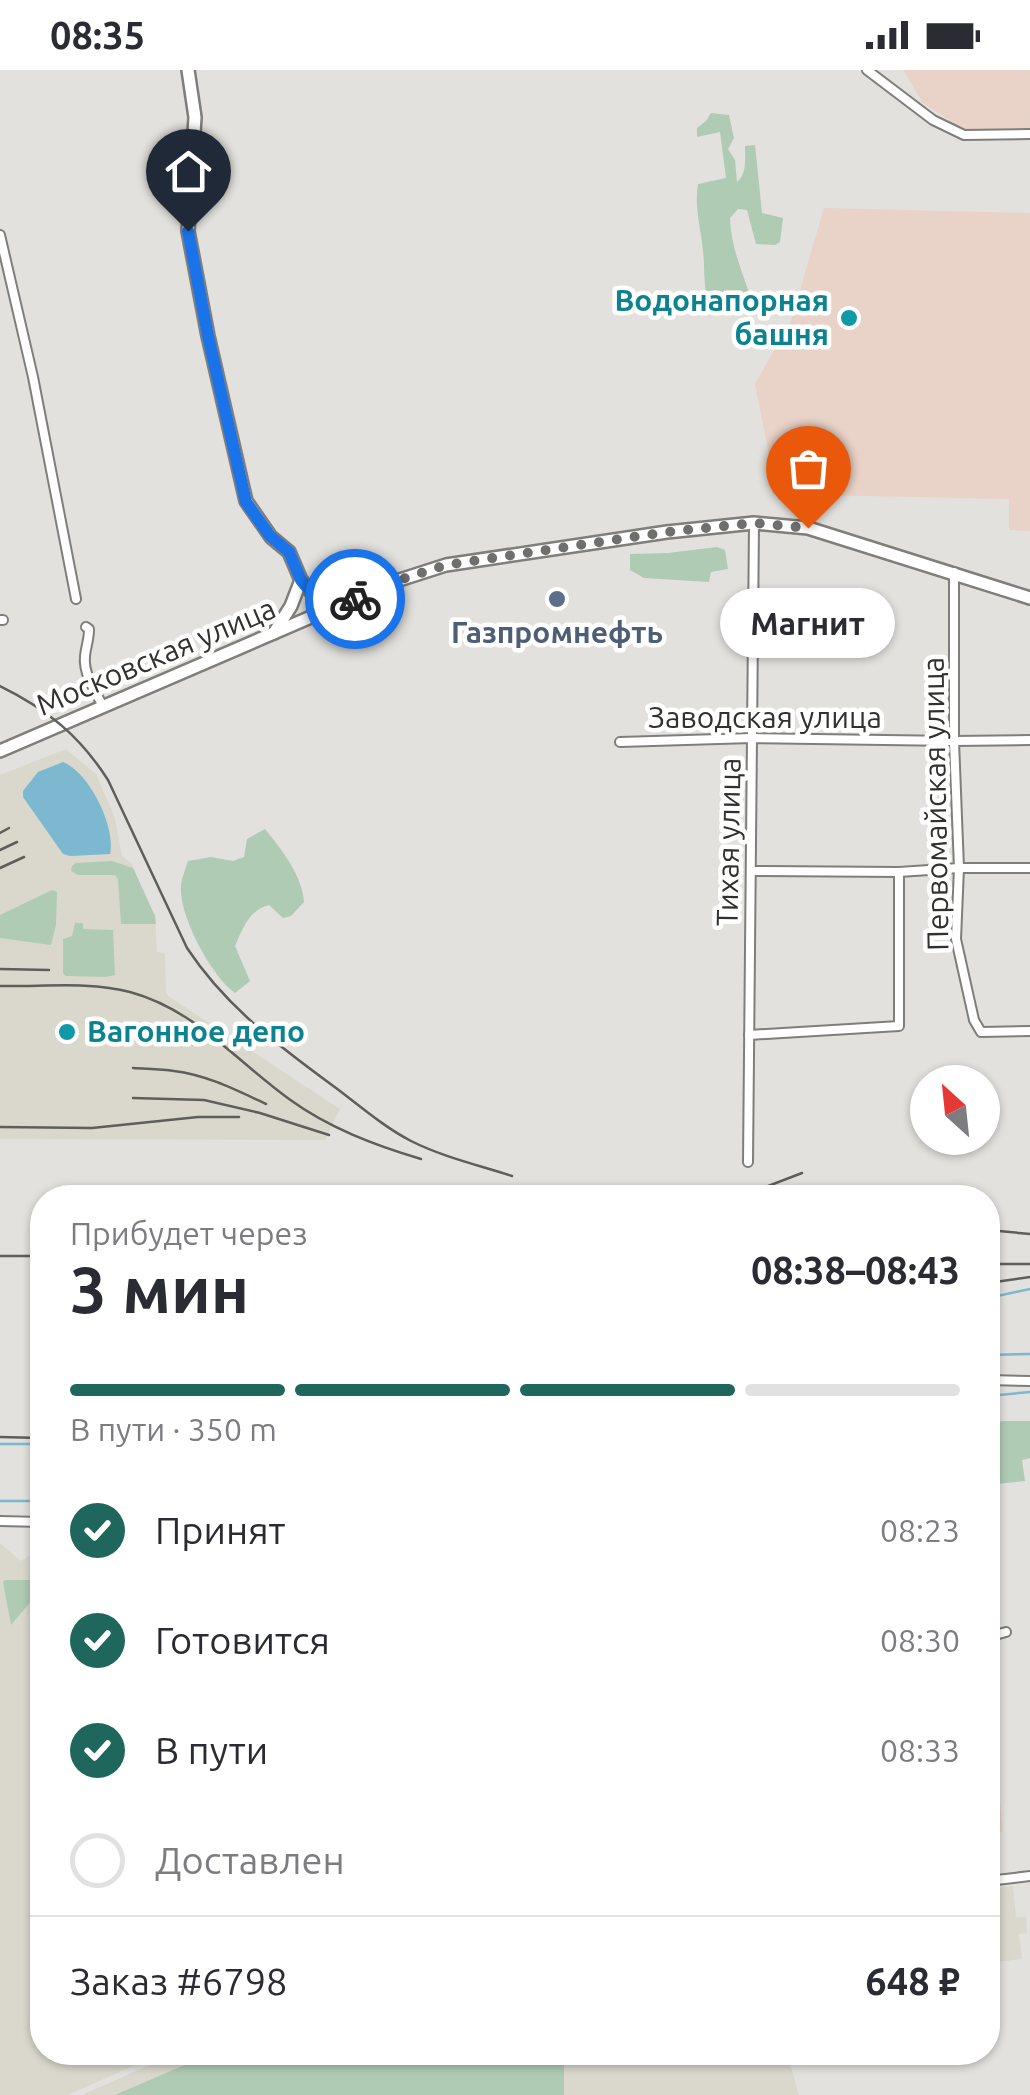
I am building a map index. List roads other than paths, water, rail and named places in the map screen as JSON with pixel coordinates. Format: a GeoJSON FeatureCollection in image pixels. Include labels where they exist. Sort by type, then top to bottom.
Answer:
{"type":"FeatureCollection","features":[{"type":"Feature","properties":{"kind":"street"},"geometry":{"type":"LineString","coordinates":[[188,70],[195,117],[188,231],[246,502],[270,536],[289,552],[301,580],[312,593],[344,604]]}},
{"type":"Feature","properties":{"kind":"street"},"geometry":{"type":"LineString","coordinates":[[866,70],[934,120],[964,136],[1030,134]]}},
{"type":"Feature","properties":{"kind":"street"},"geometry":{"type":"LineString","coordinates":[[0,235],[33,377],[76,599]]}},
{"type":"Feature","properties":{"kind":"street","name":"Московская улица"},"geometry":{"type":"LineString","coordinates":[[0,751],[390,583],[446,565],[667,532],[754,523],[808,528],[1030,598]]}},
{"type":"Feature","properties":{"kind":"street","name":"Тихая улица"},"geometry":{"type":"LineString","coordinates":[[748,1162],[754,523]]}},
{"type":"Feature","properties":{"kind":"street","name":"Первомайская улица"},"geometry":{"type":"LineString","coordinates":[[954,572],[959,868],[956,939],[974,1020],[981,1032],[1030,1031]]}},
{"type":"Feature","properties":{"kind":"street"},"geometry":{"type":"LineString","coordinates":[[272,635],[292,606],[301,580]]}},
{"type":"Feature","properties":{"kind":"street"},"geometry":{"type":"LineString","coordinates":[[292,606],[302,622]]}},
{"type":"Feature","properties":{"kind":"street"},"geometry":{"type":"LineString","coordinates":[[86,626],[90,636],[84,660],[91,685],[103,706]]}},
{"type":"Feature","properties":{"kind":"street","name":"Заводская улица"},"geometry":{"type":"LineString","coordinates":[[620,742],[752,738],[1030,740]]}},
{"type":"Feature","properties":{"kind":"street"},"geometry":{"type":"LineString","coordinates":[[751,871],[1030,868]]}},
{"type":"Feature","properties":{"kind":"street"},"geometry":{"type":"LineString","coordinates":[[749,1035],[899,1026],[898,872]]}},
{"type":"Feature","properties":{"kind":"street"},"geometry":{"type":"LineString","coordinates":[[1000,1380],[1030,1381]]}},
{"type":"Feature","properties":{"kind":"street"},"geometry":{"type":"LineString","coordinates":[[0,1521],[30,1522]]}},
{"type":"Feature","properties":{"kind":"street"},"geometry":{"type":"LineString","coordinates":[[1000,1634],[1006,1632]]}},
{"type":"Feature","properties":{"kind":"street"},"geometry":{"type":"LineString","coordinates":[[1000,1880],[1030,1876]]}},
{"type":"Feature","properties":{"kind":"water"},"geometry":{"type":"Polygon","coordinates":[[[63,762],[91,788],[105,816],[110,854],[63,854],[23,797],[23,791],[38,772],[63,762]]]}},
{"type":"Feature","properties":{"kind":"waterway"},"geometry":{"type":"LineString","coordinates":[[1000,1295],[1030,1289]]}},
{"type":"Feature","properties":{"kind":"waterway"},"geometry":{"type":"LineString","coordinates":[[1000,1355],[1030,1354]]}},
{"type":"Feature","properties":{"kind":"waterway"},"geometry":{"type":"LineString","coordinates":[[1000,1395],[1030,1392]]}},
{"type":"Feature","properties":{"kind":"waterway"},"geometry":{"type":"LineString","coordinates":[[0,1444],[30,1444]]}},
{"type":"Feature","properties":{"kind":"waterway"},"geometry":{"type":"LineString","coordinates":[[0,1501],[30,1501]]}},
{"type":"Feature","properties":{"kind":"railway"},"geometry":{"type":"LineString","coordinates":[[0,686],[61,725],[97,764],[187,948],[219,989],[255,1025],[372,1116],[411,1141],[512,1176]]}},
{"type":"Feature","properties":{"kind":"railway"},"geometry":{"type":"LineString","coordinates":[[0,833],[9,828]]}},
{"type":"Feature","properties":{"kind":"railway"},"geometry":{"type":"LineString","coordinates":[[0,850],[17,842]]}},
{"type":"Feature","properties":{"kind":"railway"},"geometry":{"type":"LineString","coordinates":[[0,868],[24,857]]}},
{"type":"Feature","properties":{"kind":"railway"},"geometry":{"type":"LineString","coordinates":[[0,969],[49,970]]}},
{"type":"Feature","properties":{"kind":"railway"},"geometry":{"type":"LineString","coordinates":[[0,986],[98,987],[154,1000],[195,1024],[320,1119],[369,1142],[421,1159]]}},
{"type":"Feature","properties":{"kind":"railway"},"geometry":{"type":"LineString","coordinates":[[133,1068],[198,1076],[266,1104]]}},
{"type":"Feature","properties":{"kind":"railway"},"geometry":{"type":"LineString","coordinates":[[133,1098],[204,1100],[329,1135]]}},
{"type":"Feature","properties":{"kind":"railway"},"geometry":{"type":"LineString","coordinates":[[0,1127],[92,1128],[198,1117],[239,1117]]}},
{"type":"Feature","properties":{"kind":"railway"},"geometry":{"type":"LineString","coordinates":[[771,1185],[802,1173]]}},
{"type":"Feature","properties":{"kind":"railway"},"geometry":{"type":"LineString","coordinates":[[1000,1231],[1030,1234]]}},
{"type":"Feature","properties":{"kind":"railway"},"geometry":{"type":"LineString","coordinates":[[0,1256],[30,1256]]}},
{"type":"Feature","properties":{"kind":"railway"},"geometry":{"type":"LineString","coordinates":[[1000,1264],[1030,1264]]}},
{"type":"Feature","properties":{"kind":"railway"},"geometry":{"type":"LineString","coordinates":[[1000,1281],[1030,1277]]}},
{"type":"Feature","properties":{"kind":"railway"},"geometry":{"type":"LineString","coordinates":[[0,1437],[30,1438]]}},
{"type":"Feature","properties":{"kind":"place","name":"Водонапорная башня"},"geometry":{"type":"Point","coordinates":[849,318]}},
{"type":"Feature","properties":{"kind":"place","name":"Магнит"},"geometry":{"type":"Point","coordinates":[808,528]}},
{"type":"Feature","properties":{"kind":"place","name":"Газпромнефть"},"geometry":{"type":"Point","coordinates":[557,599]}},
{"type":"Feature","properties":{"kind":"place","name":"Вагонное депо"},"geometry":{"type":"Point","coordinates":[67,1032]}}]}
